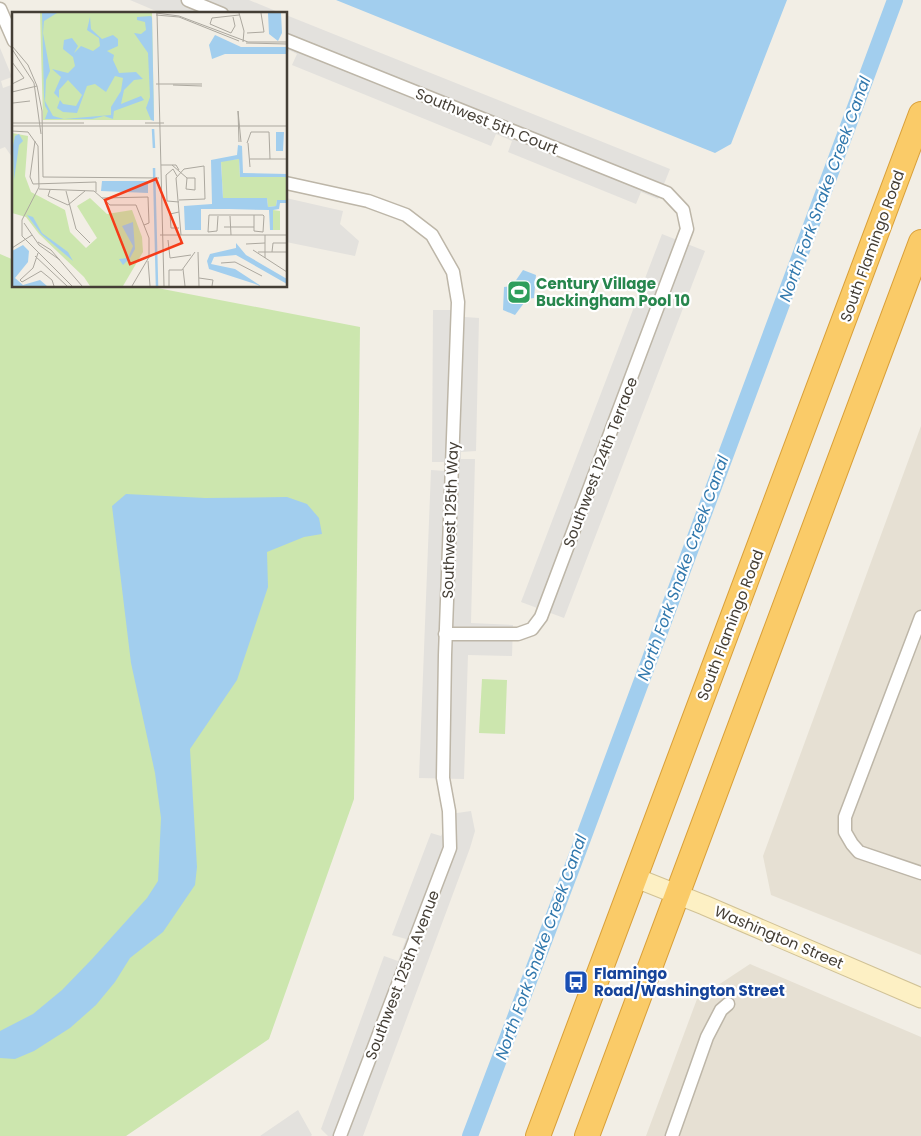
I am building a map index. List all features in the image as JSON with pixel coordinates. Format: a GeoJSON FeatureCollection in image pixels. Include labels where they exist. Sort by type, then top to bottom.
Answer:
{"type":"FeatureCollection","features":[{"type":"Feature","properties":{"kind":"highway","name":"South Flamingo Road"},"geometry":{"type":"LineString","coordinates":[[538,1136],[921,114]]}},
{"type":"Feature","properties":{"kind":"highway"},"geometry":{"type":"LineString","coordinates":[[587,1136],[921,242]]}},
{"type":"Feature","properties":{"kind":"street"},"geometry":{"type":"LineString","coordinates":[[188,0],[217,12]]}},
{"type":"Feature","properties":{"kind":"street"},"geometry":{"type":"LineString","coordinates":[[0,9],[12,36]]}},
{"type":"Feature","properties":{"kind":"street","name":"Southwest 5th Court"},"geometry":{"type":"LineString","coordinates":[[288,41],[667,193],[683,210]]}},
{"type":"Feature","properties":{"kind":"street","name":"Southwest 125th Way"},"geometry":{"type":"LineString","coordinates":[[288,183],[368,201],[406,215],[432,235],[454,272],[458,302],[445,634],[443,778],[448,811]]}},
{"type":"Feature","properties":{"kind":"street","name":"Southwest 124th Terrace"},"geometry":{"type":"LineString","coordinates":[[445,634],[518,634],[532,629],[541,617],[687,229],[683,210]]}},
{"type":"Feature","properties":{"kind":"street"},"geometry":{"type":"LineString","coordinates":[[921,617],[845,817],[845,832],[859,852],[921,873]]}},
{"type":"Feature","properties":{"kind":"street","name":"Southwest 125th Avenue"},"geometry":{"type":"LineString","coordinates":[[340,1136],[450,848],[448,811]]}},
{"type":"Feature","properties":{"kind":"street","name":"Washington Street"},"geometry":{"type":"LineString","coordinates":[[636,878],[921,998]]}},
{"type":"Feature","properties":{"kind":"street"},"geometry":{"type":"LineString","coordinates":[[672,1136],[707,1037],[721,1010],[728,1004]]}},
{"type":"Feature","properties":{"kind":"shaded area"},"geometry":{"type":"Polygon","coordinates":[[[130,0],[249,0],[278,12],[158,12],[130,0]]]}},
{"type":"Feature","properties":{"kind":"shaded area"},"geometry":{"type":"Polygon","coordinates":[[[288,16],[670,169],[658,199],[641,192],[636,204],[508,152],[512,141],[496,134],[491,146],[292,65],[297,54],[289,50],[288,53],[288,16]]]}},
{"type":"Feature","properties":{"kind":"shaded area"},"geometry":{"type":"Polygon","coordinates":[[[0,48],[12,77],[1,81],[3,88],[12,85],[12,157],[5,147],[0,149],[0,48]]]}},
{"type":"Feature","properties":{"kind":"shaded area"},"geometry":{"type":"Polygon","coordinates":[[[288,198],[343,211],[340,224],[359,241],[355,256],[288,242],[288,198]]]}},
{"type":"Feature","properties":{"kind":"shaded area"},"geometry":{"type":"Polygon","coordinates":[[[662,234],[705,251],[564,618],[521,602],[662,234]]]}},
{"type":"Feature","properties":{"kind":"shaded area"},"geometry":{"type":"Polygon","coordinates":[[[433,310],[450,310],[465,317],[479,318],[476,451],[461,452],[461,459],[475,459],[471,623],[513,625],[512,656],[468,655],[464,779],[419,778],[431,470],[445,471],[444,462],[432,462],[433,310]]]}},
{"type":"Feature","properties":{"kind":"shaded area"},"geometry":{"type":"Polygon","coordinates":[[[921,426],[921,955],[771,895],[763,856],[921,426]]]}},
{"type":"Feature","properties":{"kind":"shaded area"},"geometry":{"type":"Polygon","coordinates":[[[471,811],[475,831],[470,848],[363,1136],[328,1136],[321,1129],[384,956],[398,961],[406,939],[392,935],[431,833],[441,836],[443,832],[443,815],[471,811]]]}},
{"type":"Feature","properties":{"kind":"shaded area"},"geometry":{"type":"Polygon","coordinates":[[[750,964],[921,1037],[921,1136],[646,1136],[697,999],[750,964]]]}},
{"type":"Feature","properties":{"kind":"shaded area"},"geometry":{"type":"Polygon","coordinates":[[[298,1110],[311,1136],[260,1136],[298,1110]]]}},
{"type":"Feature","properties":{"kind":"green space"},"geometry":{"type":"Polygon","coordinates":[[[0,254],[12,259],[12,288],[157,288],[360,327],[354,799],[269,1039],[126,1136],[0,1136],[0,254]]]}},
{"type":"Feature","properties":{"kind":"green space"},"geometry":{"type":"Polygon","coordinates":[[[482,679],[507,680],[505,734],[479,733],[482,679]]]}},
{"type":"Feature","properties":{"kind":"water"},"geometry":{"type":"Polygon","coordinates":[[[336,0],[787,0],[731,144],[715,153],[336,0]]]}},
{"type":"Feature","properties":{"kind":"water","name":"Century Village Buckingham Pool 10"},"geometry":{"type":"Polygon","coordinates":[[[523,270],[536,275],[534,298],[527,299],[515,315],[503,310],[504,287],[512,286],[523,270]]]}},
{"type":"Feature","properties":{"kind":"water"},"geometry":{"type":"Polygon","coordinates":[[[126,494],[205,498],[287,497],[307,504],[319,518],[322,534],[304,537],[267,552],[268,587],[237,680],[190,749],[197,867],[195,885],[163,932],[130,958],[115,982],[96,1005],[70,1028],[34,1051],[15,1059],[0,1058],[0,1031],[33,1014],[62,990],[147,898],[158,881],[161,818],[155,773],[131,663],[112,506],[126,494]]]}},
{"type":"Feature","properties":{"kind":"waterway","name":"North Fork Snake Creek Canal"},"geometry":{"type":"LineString","coordinates":[[470,1136],[578,852],[895,0]]}},
{"type":"Feature","properties":{"kind":"place","name":"Century Village Buckingham Pool 10"},"geometry":{"type":"Point","coordinates":[519,292]}},
{"type":"Feature","properties":{"kind":"place","name":"Flamingo Road/Washington Street"},"geometry":{"type":"Point","coordinates":[576,982]}}]}
